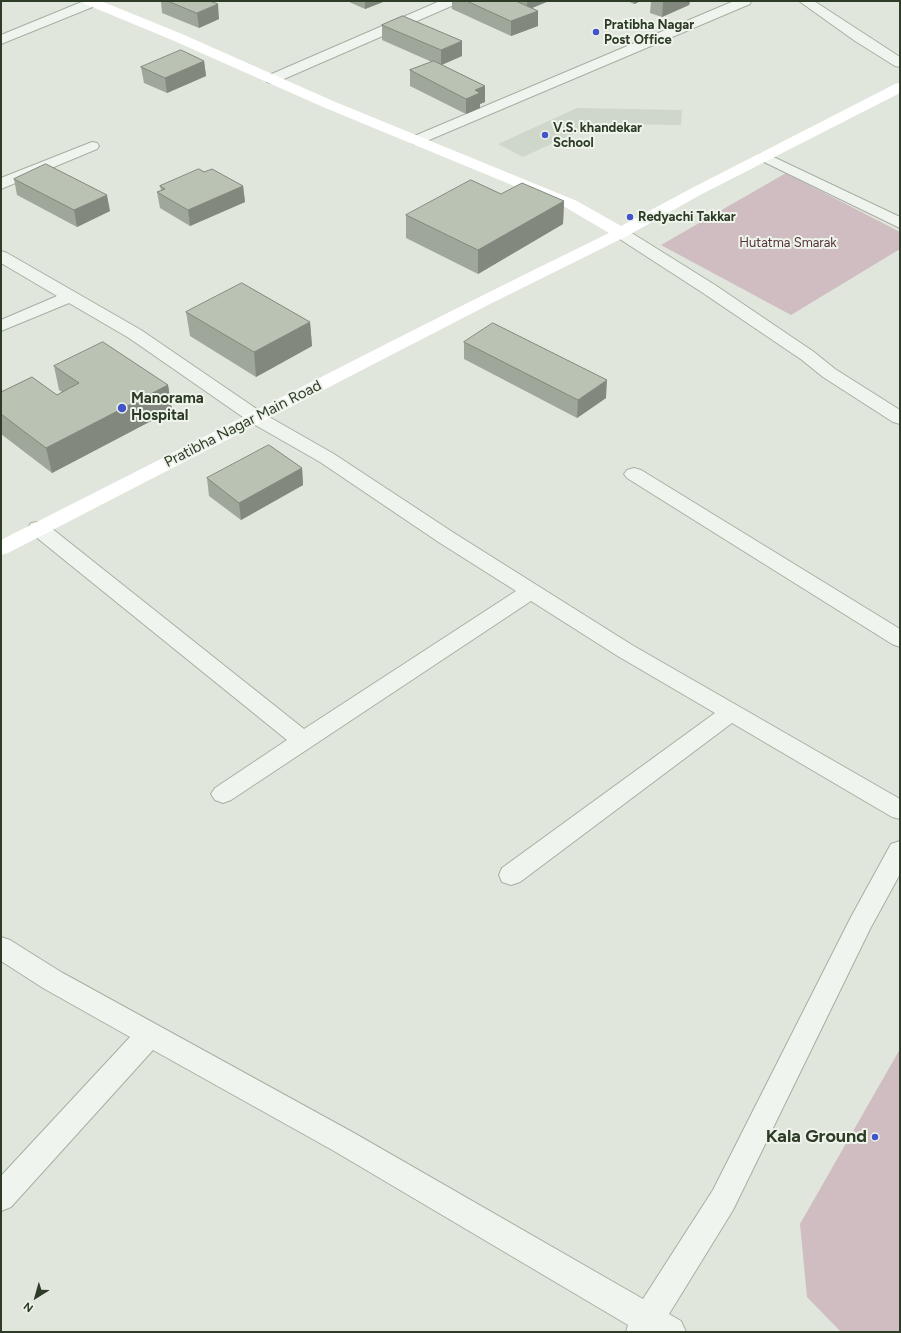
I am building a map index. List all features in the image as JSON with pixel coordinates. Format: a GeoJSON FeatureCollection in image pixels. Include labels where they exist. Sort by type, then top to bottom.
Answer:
{"type":"FeatureCollection","features":[{"type":"Feature","properties":{"kind":"street"},"geometry":{"type":"LineString","coordinates":[[1,40],[92,1],[272,79],[571,204],[709,289],[808,356],[829,373],[900,418]]}},
{"type":"Feature","properties":{"kind":"street"},"geometry":{"type":"LineString","coordinates":[[272,79],[451,1]]}},
{"type":"Feature","properties":{"kind":"street"},"geometry":{"type":"LineString","coordinates":[[416,140],[745,1]]}},
{"type":"Feature","properties":{"kind":"street"},"geometry":{"type":"LineString","coordinates":[[805,1],[860,38],[900,62]]}},
{"type":"Feature","properties":{"kind":"street","name":"Pratibha Nagar Main Road"},"geometry":{"type":"LineString","coordinates":[[1,548],[257,418],[484,300],[621,234],[697,191],[766,157],[900,87]]}},
{"type":"Feature","properties":{"kind":"street"},"geometry":{"type":"LineString","coordinates":[[1,184],[92,146]]}},
{"type":"Feature","properties":{"kind":"street"},"geometry":{"type":"LineString","coordinates":[[766,157],[900,223]]}},
{"type":"Feature","properties":{"kind":"street"},"geometry":{"type":"LineString","coordinates":[[1,256],[134,334],[257,418],[327,458],[447,538],[624,650],[900,810]]}},
{"type":"Feature","properties":{"kind":"street"},"geometry":{"type":"LineString","coordinates":[[1,326],[70,296]]}},
{"type":"Feature","properties":{"kind":"street"},"geometry":{"type":"LineString","coordinates":[[634,474],[900,639]]}},
{"type":"Feature","properties":{"kind":"street"},"geometry":{"type":"LineString","coordinates":[[38,528],[303,741]]}},
{"type":"Feature","properties":{"kind":"street"},"geometry":{"type":"LineString","coordinates":[[223,794],[531,591]]}},
{"type":"Feature","properties":{"kind":"street"},"geometry":{"type":"LineString","coordinates":[[511,875],[732,712]]}},
{"type":"Feature","properties":{"kind":"street"},"geometry":{"type":"LineString","coordinates":[[1,948],[52,980],[344,1142],[653,1328],[723,1200],[860,924],[900,851]]}},
{"type":"Feature","properties":{"kind":"street"},"geometry":{"type":"LineString","coordinates":[[1,1197],[150,1034]]}},
{"type":"Feature","properties":{"kind":"shaded area","name":"V.S. khandekar School"},"geometry":{"type":"Polygon","coordinates":[[[577,108],[682,110],[681,125],[595,124],[523,157],[498,144],[577,108]]]}},
{"type":"Feature","properties":{"kind":"green space","name":"Hutatma Smarak"},"geometry":{"type":"Polygon","coordinates":[[[786,173],[900,232],[900,249],[791,315],[661,245],[786,173]]]}},
{"type":"Feature","properties":{"kind":"green space","name":"Kala Ground"},"geometry":{"type":"Polygon","coordinates":[[[900,1049],[900,1332],[841,1332],[807,1297],[800,1224],[900,1049]]]}},
{"type":"Feature","properties":{"kind":"building"},"geometry":{"type":"Polygon","coordinates":[[[168,1],[210,1],[218,4],[197,13],[168,1]]]}},
{"type":"Feature","properties":{"kind":"building"},"geometry":{"type":"Polygon","coordinates":[[[467,1],[516,1],[538,11],[511,21],[467,1]]]}},
{"type":"Feature","properties":{"kind":"building"},"geometry":{"type":"Polygon","coordinates":[[[403,16],[462,41],[441,50],[382,25],[403,16]]]}},
{"type":"Feature","properties":{"kind":"building"},"geometry":{"type":"Polygon","coordinates":[[[181,50],[204,61],[165,78],[141,67],[181,50]]]}},
{"type":"Feature","properties":{"kind":"building"},"geometry":{"type":"Polygon","coordinates":[[[434,61],[485,86],[475,90],[480,93],[466,99],[410,70],[434,61]]]}},
{"type":"Feature","properties":{"kind":"building"},"geometry":{"type":"Polygon","coordinates":[[[46,164],[107,195],[74,210],[14,179],[46,164]]]}},
{"type":"Feature","properties":{"kind":"building"},"geometry":{"type":"Polygon","coordinates":[[[199,169],[204,172],[212,169],[243,186],[188,210],[157,192],[165,189],[160,186],[199,169]]]}},
{"type":"Feature","properties":{"kind":"building"},"geometry":{"type":"Polygon","coordinates":[[[471,180],[501,194],[522,183],[564,201],[478,250],[406,215],[471,180]]]}},
{"type":"Feature","properties":{"kind":"building"},"geometry":{"type":"Polygon","coordinates":[[[242,283],[310,322],[254,352],[186,312],[242,283]]]}},
{"type":"Feature","properties":{"kind":"building"},"geometry":{"type":"Polygon","coordinates":[[[493,323],[607,380],[578,400],[464,342],[493,323]]]}},
{"type":"Feature","properties":{"kind":"building"},"geometry":{"type":"Polygon","coordinates":[[[103,342],[168,385],[46,448],[1,414],[1,392],[32,377],[57,395],[79,383],[54,366],[103,342]]]}},
{"type":"Feature","properties":{"kind":"building"},"geometry":{"type":"Polygon","coordinates":[[[269,445],[302,468],[239,503],[207,478],[269,445]]]}},
{"type":"Feature","properties":{"kind":"place","name":"Pratibha Nagar Post Office"},"geometry":{"type":"Point","coordinates":[596,32]}},
{"type":"Feature","properties":{"kind":"place","name":"V.S. khandekar School"},"geometry":{"type":"Point","coordinates":[545,135]}},
{"type":"Feature","properties":{"kind":"place","name":"Redyachi Takkar"},"geometry":{"type":"Point","coordinates":[630,217]}},
{"type":"Feature","properties":{"kind":"place","name":"Manorama Hospital"},"geometry":{"type":"Point","coordinates":[122,408]}},
{"type":"Feature","properties":{"kind":"place","name":"Kala Ground"},"geometry":{"type":"Point","coordinates":[875,1137]}}]}
